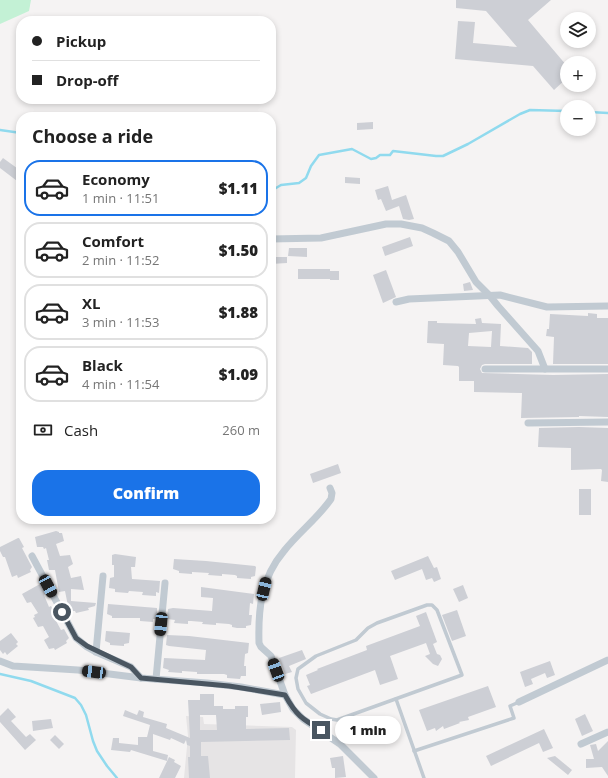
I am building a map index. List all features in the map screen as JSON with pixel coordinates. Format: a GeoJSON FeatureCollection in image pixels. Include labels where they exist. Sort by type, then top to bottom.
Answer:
{"type":"FeatureCollection","features":[{"type":"Feature","properties":{"kind":"street"},"geometry":{"type":"LineString","coordinates":[[276,239],[321,238],[386,224],[401,224],[422,228],[449,241],[458,252],[476,282],[538,351],[545,369]]}},
{"type":"Feature","properties":{"kind":"street"},"geometry":{"type":"LineString","coordinates":[[396,302],[409,299],[500,295],[547,307],[608,306]]}},
{"type":"Feature","properties":{"kind":"street"},"geometry":{"type":"LineString","coordinates":[[485,369],[608,369]]}},
{"type":"Feature","properties":{"kind":"street"},"geometry":{"type":"LineString","coordinates":[[528,423],[608,422]]}},
{"type":"Feature","properties":{"kind":"street"},"geometry":{"type":"LineString","coordinates":[[330,488],[332,493],[331,499],[283,552],[266,581],[262,598],[259,643],[261,647],[271,656],[285,695],[293,710],[303,719],[340,744],[374,778]]}},
{"type":"Feature","properties":{"kind":"street"},"geometry":{"type":"LineString","coordinates":[[32,556],[76,638],[96,652],[131,667],[141,678]]}},
{"type":"Feature","properties":{"kind":"street"},"geometry":{"type":"LineString","coordinates":[[96,652],[103,576]]}},
{"type":"Feature","properties":{"kind":"street"},"geometry":{"type":"LineString","coordinates":[[156,679],[165,583]]}},
{"type":"Feature","properties":{"kind":"street"},"geometry":{"type":"LineString","coordinates":[[519,702],[608,660]]}},
{"type":"Feature","properties":{"kind":"street"},"geometry":{"type":"LineString","coordinates":[[0,661],[13,666],[78,670],[141,678],[240,687],[285,695]]}},
{"type":"Feature","properties":{"kind":"street"},"geometry":{"type":"LineString","coordinates":[[581,744],[608,732]]}},
{"type":"Feature","properties":{"kind":"lane"},"geometry":{"type":"LineString","coordinates":[[427,605],[432,605],[436,610],[462,675],[396,699],[337,720],[331,719],[320,714],[306,703],[298,689],[296,678],[298,669],[316,656],[356,640],[368,628],[377,622],[427,605]]}},
{"type":"Feature","properties":{"kind":"lane"},"geometry":{"type":"LineString","coordinates":[[396,699],[424,778]]}},
{"type":"Feature","properties":{"kind":"lane"},"geometry":{"type":"LineString","coordinates":[[414,751],[514,718],[510,706],[519,702]]}},
{"type":"Feature","properties":{"kind":"shaded area"},"geometry":{"type":"Polygon","coordinates":[[[186,716],[203,717],[204,724],[292,727],[296,730],[295,778],[184,778],[188,736],[186,716]]]}},
{"type":"Feature","properties":{"kind":"green space"},"geometry":{"type":"Polygon","coordinates":[[[0,0],[31,0],[29,11],[0,24],[0,0]]]}},
{"type":"Feature","properties":{"kind":"building"},"geometry":{"type":"Polygon","coordinates":[[[456,0],[551,0],[528,20],[560,58],[560,84],[554,90],[533,66],[455,59],[458,21],[475,22],[473,43],[517,47],[486,11],[456,8],[456,0]]]}},
{"type":"Feature","properties":{"kind":"building"},"geometry":{"type":"Polygon","coordinates":[[[373,122],[373,129],[357,130],[357,123],[373,122]]]}},
{"type":"Feature","properties":{"kind":"building"},"geometry":{"type":"Polygon","coordinates":[[[3,158],[16,167],[16,180],[0,168],[0,162],[3,158]]]}},
{"type":"Feature","properties":{"kind":"building"},"geometry":{"type":"Polygon","coordinates":[[[345,177],[360,178],[360,184],[345,183],[345,177]]]}},
{"type":"Feature","properties":{"kind":"building"},"geometry":{"type":"Polygon","coordinates":[[[388,186],[392,200],[406,195],[414,219],[403,219],[399,206],[386,211],[381,199],[378,200],[375,190],[388,186]]]}},
{"type":"Feature","properties":{"kind":"building"},"geometry":{"type":"Polygon","coordinates":[[[410,237],[413,246],[385,256],[382,247],[410,237]]]}},
{"type":"Feature","properties":{"kind":"building"},"geometry":{"type":"Polygon","coordinates":[[[289,248],[307,248],[307,257],[288,256],[289,248]]]}},
{"type":"Feature","properties":{"kind":"building"},"geometry":{"type":"Polygon","coordinates":[[[276,257],[287,257],[287,263],[276,264],[276,257]]]}},
{"type":"Feature","properties":{"kind":"building"},"geometry":{"type":"Polygon","coordinates":[[[298,269],[330,269],[330,271],[339,271],[339,280],[298,279],[298,269]]]}},
{"type":"Feature","properties":{"kind":"building"},"geometry":{"type":"Polygon","coordinates":[[[386,270],[396,297],[383,303],[373,275],[386,270]]]}},
{"type":"Feature","properties":{"kind":"building"},"geometry":{"type":"Polygon","coordinates":[[[470,282],[473,290],[464,291],[463,284],[470,282]]]}},
{"type":"Feature","properties":{"kind":"building"},"geometry":{"type":"Polygon","coordinates":[[[588,313],[597,314],[597,318],[608,318],[608,364],[553,364],[554,337],[546,336],[547,329],[549,329],[550,314],[588,316],[588,313]]]}},
{"type":"Feature","properties":{"kind":"building"},"geometry":{"type":"Polygon","coordinates":[[[481,318],[482,323],[501,324],[500,346],[528,348],[532,352],[532,364],[485,364],[482,365],[480,369],[482,373],[553,375],[608,374],[608,417],[579,416],[521,418],[522,393],[474,392],[474,381],[459,381],[458,366],[443,365],[444,344],[427,343],[428,321],[437,321],[437,323],[476,324],[475,319],[481,318]],[[492,331],[469,333],[468,346],[491,347],[492,331]]]}},
{"type":"Feature","properties":{"kind":"building"},"geometry":{"type":"Polygon","coordinates":[[[539,428],[608,428],[608,482],[601,481],[601,469],[571,470],[571,448],[538,447],[539,428]]]}},
{"type":"Feature","properties":{"kind":"building"},"geometry":{"type":"Polygon","coordinates":[[[338,464],[341,473],[313,483],[310,474],[338,464]]]}},
{"type":"Feature","properties":{"kind":"building"},"geometry":{"type":"Polygon","coordinates":[[[579,489],[591,489],[591,515],[579,515],[579,489]]]}},
{"type":"Feature","properties":{"kind":"building"},"geometry":{"type":"Polygon","coordinates":[[[56,531],[62,533],[64,541],[56,544],[60,556],[70,555],[73,564],[68,567],[71,578],[81,576],[84,590],[71,589],[71,601],[96,603],[95,606],[88,608],[89,610],[76,613],[75,611],[69,611],[65,591],[59,592],[55,570],[49,570],[47,560],[49,560],[46,548],[44,549],[43,547],[37,547],[35,537],[56,531]]]}},
{"type":"Feature","properties":{"kind":"building"},"geometry":{"type":"Polygon","coordinates":[[[18,538],[24,547],[22,548],[32,567],[30,570],[31,572],[18,578],[17,575],[12,577],[5,557],[3,557],[0,551],[0,547],[18,538]]]}},
{"type":"Feature","properties":{"kind":"building"},"geometry":{"type":"Polygon","coordinates":[[[115,554],[136,557],[135,567],[131,567],[132,579],[160,581],[159,593],[156,592],[156,596],[142,595],[143,592],[115,592],[115,589],[109,588],[110,578],[114,577],[112,555],[115,554]]]}},
{"type":"Feature","properties":{"kind":"building"},"geometry":{"type":"Polygon","coordinates":[[[428,556],[434,568],[437,567],[441,579],[434,582],[432,578],[426,580],[422,569],[395,580],[391,571],[428,556]]]}},
{"type":"Feature","properties":{"kind":"building"},"geometry":{"type":"Polygon","coordinates":[[[174,559],[255,566],[255,576],[251,577],[251,579],[237,578],[235,575],[222,574],[222,576],[208,575],[209,573],[192,572],[192,574],[179,573],[179,571],[173,569],[174,559]]]}},
{"type":"Feature","properties":{"kind":"building"},"geometry":{"type":"Polygon","coordinates":[[[40,584],[46,593],[44,595],[49,607],[53,607],[58,616],[55,619],[61,630],[64,629],[69,638],[66,641],[67,643],[55,650],[54,648],[49,649],[44,640],[49,637],[43,626],[38,627],[33,618],[35,617],[34,615],[38,613],[31,602],[27,603],[22,594],[40,584]]]}},
{"type":"Feature","properties":{"kind":"building"},"geometry":{"type":"Polygon","coordinates":[[[463,585],[468,598],[459,602],[453,589],[463,585]]]}},
{"type":"Feature","properties":{"kind":"building"},"geometry":{"type":"Polygon","coordinates":[[[201,587],[254,594],[253,604],[250,603],[249,615],[252,615],[251,625],[246,626],[246,628],[237,628],[232,627],[232,625],[229,624],[202,624],[203,622],[191,621],[188,621],[188,624],[174,623],[175,620],[167,619],[168,609],[173,608],[212,611],[213,598],[201,597],[201,587]]]}},
{"type":"Feature","properties":{"kind":"building"},"geometry":{"type":"Polygon","coordinates":[[[108,604],[157,608],[157,619],[153,619],[153,622],[140,621],[140,618],[112,618],[112,616],[107,614],[108,604]]]}},
{"type":"Feature","properties":{"kind":"building"},"geometry":{"type":"Polygon","coordinates":[[[457,610],[466,636],[452,641],[442,615],[457,610]]]}},
{"type":"Feature","properties":{"kind":"building"},"geometry":{"type":"Polygon","coordinates":[[[426,612],[437,642],[433,644],[437,654],[440,655],[442,659],[438,666],[433,664],[425,656],[430,654],[426,643],[390,656],[398,679],[380,685],[375,670],[311,694],[307,686],[310,685],[306,675],[318,670],[317,669],[367,650],[366,646],[420,626],[416,616],[426,612]]]}},
{"type":"Feature","properties":{"kind":"building"},"geometry":{"type":"Polygon","coordinates":[[[106,631],[130,633],[129,643],[124,644],[124,646],[110,645],[110,643],[105,641],[106,631]]]}},
{"type":"Feature","properties":{"kind":"building"},"geometry":{"type":"Polygon","coordinates":[[[11,633],[18,642],[16,644],[18,646],[7,655],[5,652],[3,654],[0,650],[0,641],[11,633]]]}},
{"type":"Feature","properties":{"kind":"building"},"geometry":{"type":"Polygon","coordinates":[[[167,635],[249,643],[248,653],[245,654],[244,666],[246,666],[246,676],[241,676],[240,679],[227,678],[227,675],[224,674],[197,674],[197,672],[182,671],[182,673],[168,672],[169,670],[163,668],[164,658],[205,660],[206,650],[166,645],[167,635]]]}},
{"type":"Feature","properties":{"kind":"building"},"geometry":{"type":"Polygon","coordinates":[[[302,650],[306,659],[289,666],[292,672],[285,674],[279,658],[302,650]]]}},
{"type":"Feature","properties":{"kind":"building"},"geometry":{"type":"Polygon","coordinates":[[[550,661],[555,675],[547,678],[545,673],[531,679],[533,684],[525,687],[520,672],[550,661]]]}},
{"type":"Feature","properties":{"kind":"building"},"geometry":{"type":"Polygon","coordinates":[[[488,686],[496,707],[468,717],[469,720],[459,722],[460,723],[444,729],[443,726],[436,731],[435,728],[427,731],[419,710],[488,686]]]}},
{"type":"Feature","properties":{"kind":"building"},"geometry":{"type":"Polygon","coordinates":[[[200,694],[214,694],[214,706],[223,706],[223,709],[235,709],[235,706],[248,706],[246,729],[289,728],[290,740],[201,742],[201,756],[208,756],[210,778],[189,778],[188,757],[190,757],[190,746],[187,745],[186,740],[184,744],[171,738],[170,740],[153,734],[153,751],[168,755],[167,761],[131,750],[130,752],[111,750],[113,738],[119,738],[119,743],[138,745],[138,737],[147,737],[150,725],[123,716],[125,710],[137,715],[139,710],[144,712],[143,717],[167,724],[166,728],[190,738],[188,700],[200,700],[200,694]],[[200,715],[200,730],[217,730],[216,715],[200,715]]]}},
{"type":"Feature","properties":{"kind":"building"},"geometry":{"type":"Polygon","coordinates":[[[280,702],[281,712],[262,715],[260,704],[280,702]]]}},
{"type":"Feature","properties":{"kind":"building"},"geometry":{"type":"Polygon","coordinates":[[[8,708],[16,717],[11,721],[26,737],[30,734],[36,740],[25,750],[0,722],[0,716],[8,708]]]}},
{"type":"Feature","properties":{"kind":"building"},"geometry":{"type":"Polygon","coordinates":[[[585,714],[593,731],[582,736],[575,719],[585,714]]]}},
{"type":"Feature","properties":{"kind":"building"},"geometry":{"type":"Polygon","coordinates":[[[51,719],[53,728],[33,731],[32,721],[51,719]]]}},
{"type":"Feature","properties":{"kind":"building"},"geometry":{"type":"Polygon","coordinates":[[[544,729],[553,748],[543,752],[539,743],[491,766],[486,756],[544,729]]]}},
{"type":"Feature","properties":{"kind":"building"},"geometry":{"type":"Polygon","coordinates":[[[55,735],[64,744],[59,749],[50,740],[55,735]]]}},
{"type":"Feature","properties":{"kind":"building"},"geometry":{"type":"Polygon","coordinates":[[[608,741],[608,776],[602,767],[586,768],[586,759],[594,759],[590,745],[596,744],[598,751],[608,741]]]}},
{"type":"Feature","properties":{"kind":"building"},"geometry":{"type":"Polygon","coordinates":[[[343,756],[346,777],[335,778],[335,768],[332,768],[330,758],[343,756]]]}},
{"type":"Feature","properties":{"kind":"building"},"geometry":{"type":"Polygon","coordinates":[[[555,756],[572,770],[568,775],[547,758],[555,756]]]}},
{"type":"Feature","properties":{"kind":"building"},"geometry":{"type":"Polygon","coordinates":[[[169,757],[181,766],[175,778],[159,778],[169,757]]]}},
{"type":"Feature","properties":{"kind":"waterway"},"geometry":{"type":"LineString","coordinates":[[276,188],[281,185],[299,183],[306,178],[311,166],[319,155],[352,149],[371,159],[380,155],[390,155],[393,151],[443,156],[530,110],[560,111]]}},
{"type":"Feature","properties":{"kind":"waterway"},"geometry":{"type":"LineString","coordinates":[[596,112],[608,113]]}},
{"type":"Feature","properties":{"kind":"waterway"},"geometry":{"type":"LineString","coordinates":[[0,130],[16,132]]}},
{"type":"Feature","properties":{"kind":"waterway"},"geometry":{"type":"LineString","coordinates":[[0,674],[31,681],[75,698],[81,705],[86,715],[97,751],[117,778]]}},
{"type":"Feature","properties":{"kind":"route"},"geometry":{"type":"LineString","coordinates":[[62,612],[76,638],[96,652],[131,667],[141,678],[207,683],[285,695],[293,710],[303,719],[321,730]]}}]}
